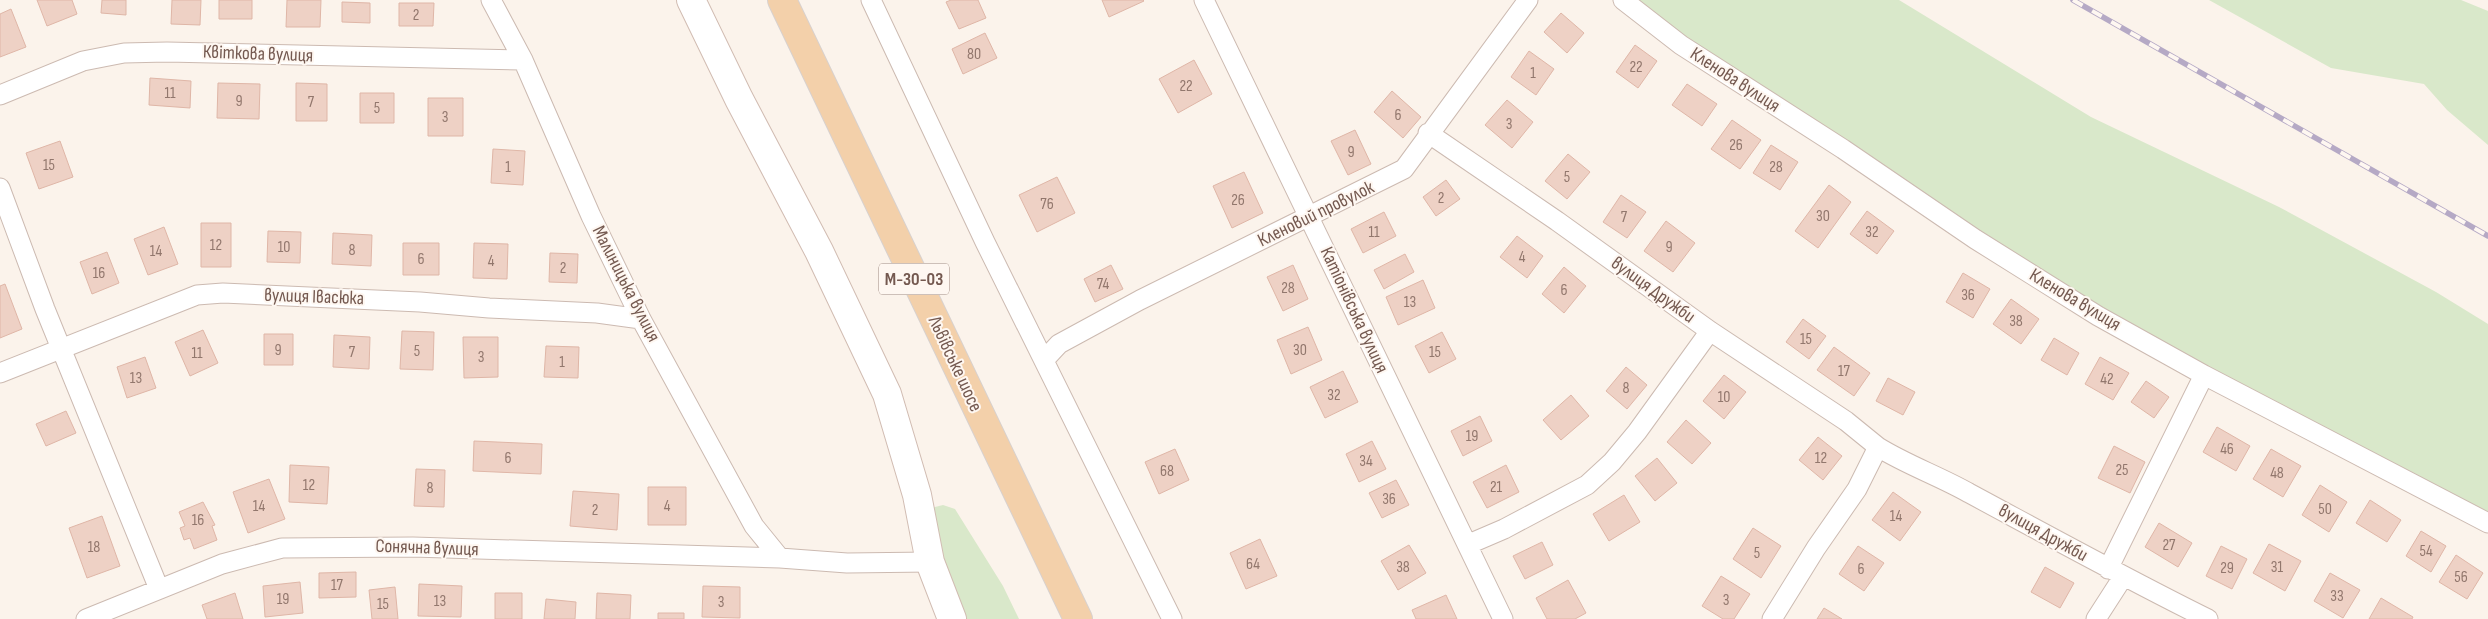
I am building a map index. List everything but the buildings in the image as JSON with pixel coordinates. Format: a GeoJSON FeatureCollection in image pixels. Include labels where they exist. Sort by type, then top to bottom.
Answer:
{"type":"FeatureCollection","features":[{"type":"Feature","properties":{"kind":"main road","name":"Львівське шосе"},"geometry":{"type":"LineString","coordinates":[[782,0],[1078,619]]}},
{"type":"Feature","properties":{"kind":"street","name":"Малиницька вулиця"},"geometry":{"type":"LineString","coordinates":[[490,0],[523,60],[591,216],[642,320],[754,526],[780,558]]}},
{"type":"Feature","properties":{"kind":"street"},"geometry":{"type":"LineString","coordinates":[[691,0],[739,99],[819,251],[887,394],[917,495],[930,562],[952,619]]}},
{"type":"Feature","properties":{"kind":"street"},"geometry":{"type":"LineString","coordinates":[[871,0],[985,242],[1045,359],[1172,619]]}},
{"type":"Feature","properties":{"kind":"street","name":"Катіонівська вулиця"},"geometry":{"type":"LineString","coordinates":[[1204,0],[1309,215],[1414,439],[1469,544],[1503,619]]}},
{"type":"Feature","properties":{"kind":"street","name":"Кленовий провулок"},"geometry":{"type":"LineString","coordinates":[[1045,359],[1059,344],[1092,326],[1309,215],[1404,169],[1428,133],[1528,0]]}},
{"type":"Feature","properties":{"kind":"street","name":"Кленова вулиця"},"geometry":{"type":"LineString","coordinates":[[1623,0],[1681,45],[1843,149],[1975,239],[2098,316],[2204,375],[2488,523]]}},
{"type":"Feature","properties":{"kind":"street","name":"Квіткова вулиця"},"geometry":{"type":"LineString","coordinates":[[0,95],[83,61],[124,53],[167,52],[523,60]]}},
{"type":"Feature","properties":{"kind":"street","name":"вулиця Дружби"},"geometry":{"type":"LineString","coordinates":[[1428,133],[1557,221],[1710,331],[1846,421],[1878,447],[1898,459],[1947,481],[2115,573],[2208,619]]}},
{"type":"Feature","properties":{"kind":"street"},"geometry":{"type":"LineString","coordinates":[[0,188],[61,347],[159,589]]}},
{"type":"Feature","properties":{"kind":"street","name":"вулиця Івасюка"},"geometry":{"type":"LineString","coordinates":[[0,373],[61,347],[197,295],[223,293],[420,302],[489,308],[597,313],[642,320]]}},
{"type":"Feature","properties":{"kind":"street"},"geometry":{"type":"LineString","coordinates":[[1469,544],[1504,529],[1593,480],[1612,462],[1637,432],[1710,331]]}},
{"type":"Feature","properties":{"kind":"street"},"geometry":{"type":"LineString","coordinates":[[2096,619],[2204,375]]}},
{"type":"Feature","properties":{"kind":"street"},"geometry":{"type":"LineString","coordinates":[[1772,619],[1816,548],[1857,489],[1878,447]]}},
{"type":"Feature","properties":{"kind":"street","name":"Сонячна вулиця"},"geometry":{"type":"LineString","coordinates":[[86,619],[222,564],[282,548],[404,547],[780,558],[847,563],[930,562]]}},
{"type":"Feature","properties":{"kind":"green space"},"geometry":{"type":"Polygon","coordinates":[[[1623,0],[1899,0],[2091,117],[2279,207],[2436,292],[2488,324],[2488,523],[2098,316],[1623,0]]]}},
{"type":"Feature","properties":{"kind":"green space"},"geometry":{"type":"Polygon","coordinates":[[[2209,0],[2461,0],[2488,11],[2488,145],[2447,110],[2424,84],[2331,68],[2209,0]]]}},
{"type":"Feature","properties":{"kind":"green space"},"geometry":{"type":"Polygon","coordinates":[[[943,505],[955,509],[1003,586],[1019,619],[957,619],[927,509],[943,505]]]}},
{"type":"Feature","properties":{"kind":"railway"},"geometry":{"type":"LineString","coordinates":[[2073,0],[2488,236]]}}]}
